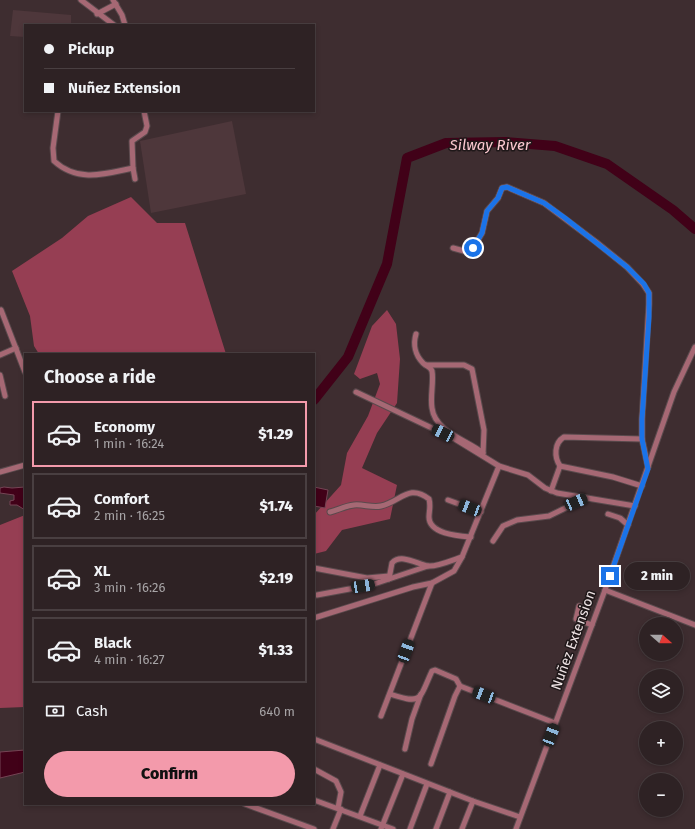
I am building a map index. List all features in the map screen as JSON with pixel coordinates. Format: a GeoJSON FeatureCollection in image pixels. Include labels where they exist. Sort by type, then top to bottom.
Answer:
{"type":"FeatureCollection","features":[{"type":"Feature","properties":{"kind":"street"},"geometry":{"type":"LineString","coordinates":[[81,0],[97,14],[112,24]]}},
{"type":"Feature","properties":{"kind":"street"},"geometry":{"type":"LineString","coordinates":[[97,14],[115,2],[122,15],[124,24]]}},
{"type":"Feature","properties":{"kind":"street"},"geometry":{"type":"LineString","coordinates":[[58,112],[53,148],[54,161],[62,168],[72,173],[91,176],[133,168]]}},
{"type":"Feature","properties":{"kind":"street"},"geometry":{"type":"LineString","coordinates":[[135,179],[131,144],[133,139],[145,132],[146,126],[144,112]]}},
{"type":"Feature","properties":{"kind":"street"},"geometry":{"type":"LineString","coordinates":[[453,248],[464,251],[473,248],[482,233],[487,211],[498,198],[502,188],[507,187],[544,203],[627,267],[644,284],[649,293],[649,304],[642,412],[642,439],[648,469]]}},
{"type":"Feature","properties":{"kind":"street"},"geometry":{"type":"LineString","coordinates":[[0,311],[1,310],[2,318],[24,369]]}},
{"type":"Feature","properties":{"kind":"street"},"geometry":{"type":"LineString","coordinates":[[416,334],[415,350],[420,359],[431,369],[432,372],[431,406],[432,412],[438,424],[499,466],[528,475],[551,491],[635,506]]}},
{"type":"Feature","properties":{"kind":"street","name":"Nuñez Extension"},"geometry":{"type":"LineString","coordinates":[[516,829],[605,590],[674,392],[695,347]]}},
{"type":"Feature","properties":{"kind":"street"},"geometry":{"type":"LineString","coordinates":[[0,355],[16,348]]}},
{"type":"Feature","properties":{"kind":"street"},"geometry":{"type":"LineString","coordinates":[[426,365],[464,366],[472,369],[483,419],[485,441],[483,455]]}},
{"type":"Feature","properties":{"kind":"street"},"geometry":{"type":"LineString","coordinates":[[0,376],[6,396]]}},
{"type":"Feature","properties":{"kind":"street"},"geometry":{"type":"LineString","coordinates":[[356,392],[431,427],[483,455]]}},
{"type":"Feature","properties":{"kind":"street"},"geometry":{"type":"LineString","coordinates":[[551,491],[560,466],[556,458],[556,453],[560,441],[564,437],[642,439]]}},
{"type":"Feature","properties":{"kind":"street"},"geometry":{"type":"LineString","coordinates":[[0,472],[24,465]]}},
{"type":"Feature","properties":{"kind":"street"},"geometry":{"type":"LineString","coordinates":[[315,618],[413,587],[432,583],[454,571],[471,537],[499,466]]}},
{"type":"Feature","properties":{"kind":"street"},"geometry":{"type":"LineString","coordinates":[[560,466],[614,477],[642,486]]}},
{"type":"Feature","properties":{"kind":"street"},"geometry":{"type":"LineString","coordinates":[[330,512],[354,505],[380,506],[406,494],[419,493],[429,499],[431,504],[429,519],[434,528],[442,532],[471,537]]}},
{"type":"Feature","properties":{"kind":"street"},"geometry":{"type":"LineString","coordinates":[[493,541],[503,526],[517,520],[548,516],[587,498]]}},
{"type":"Feature","properties":{"kind":"street"},"geometry":{"type":"LineString","coordinates":[[448,500],[481,512]]}},
{"type":"Feature","properties":{"kind":"street"},"geometry":{"type":"LineString","coordinates":[[608,514],[620,518],[628,525]]}},
{"type":"Feature","properties":{"kind":"street"},"geometry":{"type":"LineString","coordinates":[[317,595],[372,585],[389,577],[462,557]]}},
{"type":"Feature","properties":{"kind":"street"},"geometry":{"type":"LineString","coordinates":[[389,577],[392,563],[397,560],[407,560],[429,566]]}},
{"type":"Feature","properties":{"kind":"street"},"geometry":{"type":"LineString","coordinates":[[315,568],[367,578],[389,577]]}},
{"type":"Feature","properties":{"kind":"street"},"geometry":{"type":"LineString","coordinates":[[381,716],[432,583]]}},
{"type":"Feature","properties":{"kind":"street"},"geometry":{"type":"LineString","coordinates":[[605,590],[695,625]]}},
{"type":"Feature","properties":{"kind":"street"},"geometry":{"type":"LineString","coordinates":[[579,606],[576,619],[592,625]]}},
{"type":"Feature","properties":{"kind":"street"},"geometry":{"type":"LineString","coordinates":[[405,749],[412,719],[421,694],[432,671],[435,670],[456,679],[460,686],[555,723]]}},
{"type":"Feature","properties":{"kind":"street"},"geometry":{"type":"LineString","coordinates":[[432,764],[455,696],[460,686]]}},
{"type":"Feature","properties":{"kind":"street"},"geometry":{"type":"LineString","coordinates":[[390,694],[403,699],[411,700],[421,694]]}},
{"type":"Feature","properties":{"kind":"street"},"geometry":{"type":"LineString","coordinates":[[315,739],[427,784],[520,817]]}},
{"type":"Feature","properties":{"kind":"street"},"geometry":{"type":"LineString","coordinates":[[360,816],[380,765]]}},
{"type":"Feature","properties":{"kind":"street"},"geometry":{"type":"LineString","coordinates":[[315,770],[336,781],[341,792],[340,809],[333,829]]}},
{"type":"Feature","properties":{"kind":"street"},"geometry":{"type":"LineString","coordinates":[[382,827],[403,774]]}},
{"type":"Feature","properties":{"kind":"street"},"geometry":{"type":"LineString","coordinates":[[410,829],[427,784]]}},
{"type":"Feature","properties":{"kind":"street"},"geometry":{"type":"LineString","coordinates":[[436,829],[450,792]]}},
{"type":"Feature","properties":{"kind":"street"},"geometry":{"type":"LineString","coordinates":[[315,800],[360,816],[382,827],[393,829]]}},
{"type":"Feature","properties":{"kind":"street"},"geometry":{"type":"LineString","coordinates":[[462,829],[473,801]]}},
{"type":"Feature","properties":{"kind":"street"},"geometry":{"type":"LineString","coordinates":[[248,805],[314,829]]}},
{"type":"Feature","properties":{"kind":"street"},"geometry":{"type":"LineString","coordinates":[[258,809],[261,805]]}},
{"type":"Feature","properties":{"kind":"shaded area"},"geometry":{"type":"Polygon","coordinates":[[[13,10],[71,15],[71,24],[24,24],[24,37],[10,36],[13,10]]]}},
{"type":"Feature","properties":{"kind":"shaded area"},"geometry":{"type":"Polygon","coordinates":[[[232,121],[246,194],[151,213],[140,141],[232,121]]]}},
{"type":"Feature","properties":{"kind":"shaded area"},"geometry":{"type":"Polygon","coordinates":[[[131,197],[157,223],[185,223],[226,353],[38,353],[34,346],[30,316],[12,271],[62,238],[88,216],[131,197]]]}},
{"type":"Feature","properties":{"kind":"shaded area"},"geometry":{"type":"Polygon","coordinates":[[[387,310],[396,324],[400,359],[397,403],[377,433],[362,468],[397,485],[390,519],[342,530],[326,551],[315,554],[315,514],[341,485],[347,453],[368,416],[380,384],[377,373],[360,379],[354,374],[372,326],[387,310]]]}},
{"type":"Feature","properties":{"kind":"shaded area"},"geometry":{"type":"Polygon","coordinates":[[[24,487],[24,509],[17,505],[10,505],[10,501],[14,500],[14,495],[0,493],[0,488],[24,487]]]}},
{"type":"Feature","properties":{"kind":"shaded area"},"geometry":{"type":"Polygon","coordinates":[[[315,487],[328,490],[325,508],[315,506],[315,487]]]}},
{"type":"Feature","properties":{"kind":"shaded area"},"geometry":{"type":"Polygon","coordinates":[[[24,515],[24,707],[0,708],[0,525],[24,515]]]}},
{"type":"Feature","properties":{"kind":"shaded area"},"geometry":{"type":"Polygon","coordinates":[[[24,750],[24,772],[0,778],[0,752],[24,750]]]}},
{"type":"Feature","properties":{"kind":"waterway","name":"Silway River"},"geometry":{"type":"LineString","coordinates":[[315,399],[348,357],[387,264],[407,158],[446,143],[506,142],[555,146],[607,164],[673,210],[695,229]]}},
{"type":"Feature","properties":{"kind":"route"},"geometry":{"type":"LineString","coordinates":[[473,248],[482,233],[487,211],[498,198],[502,188],[507,187],[544,203],[565,218],[627,267],[644,284],[649,293],[649,317],[642,419],[642,439],[648,469],[610,576]]}}]}
